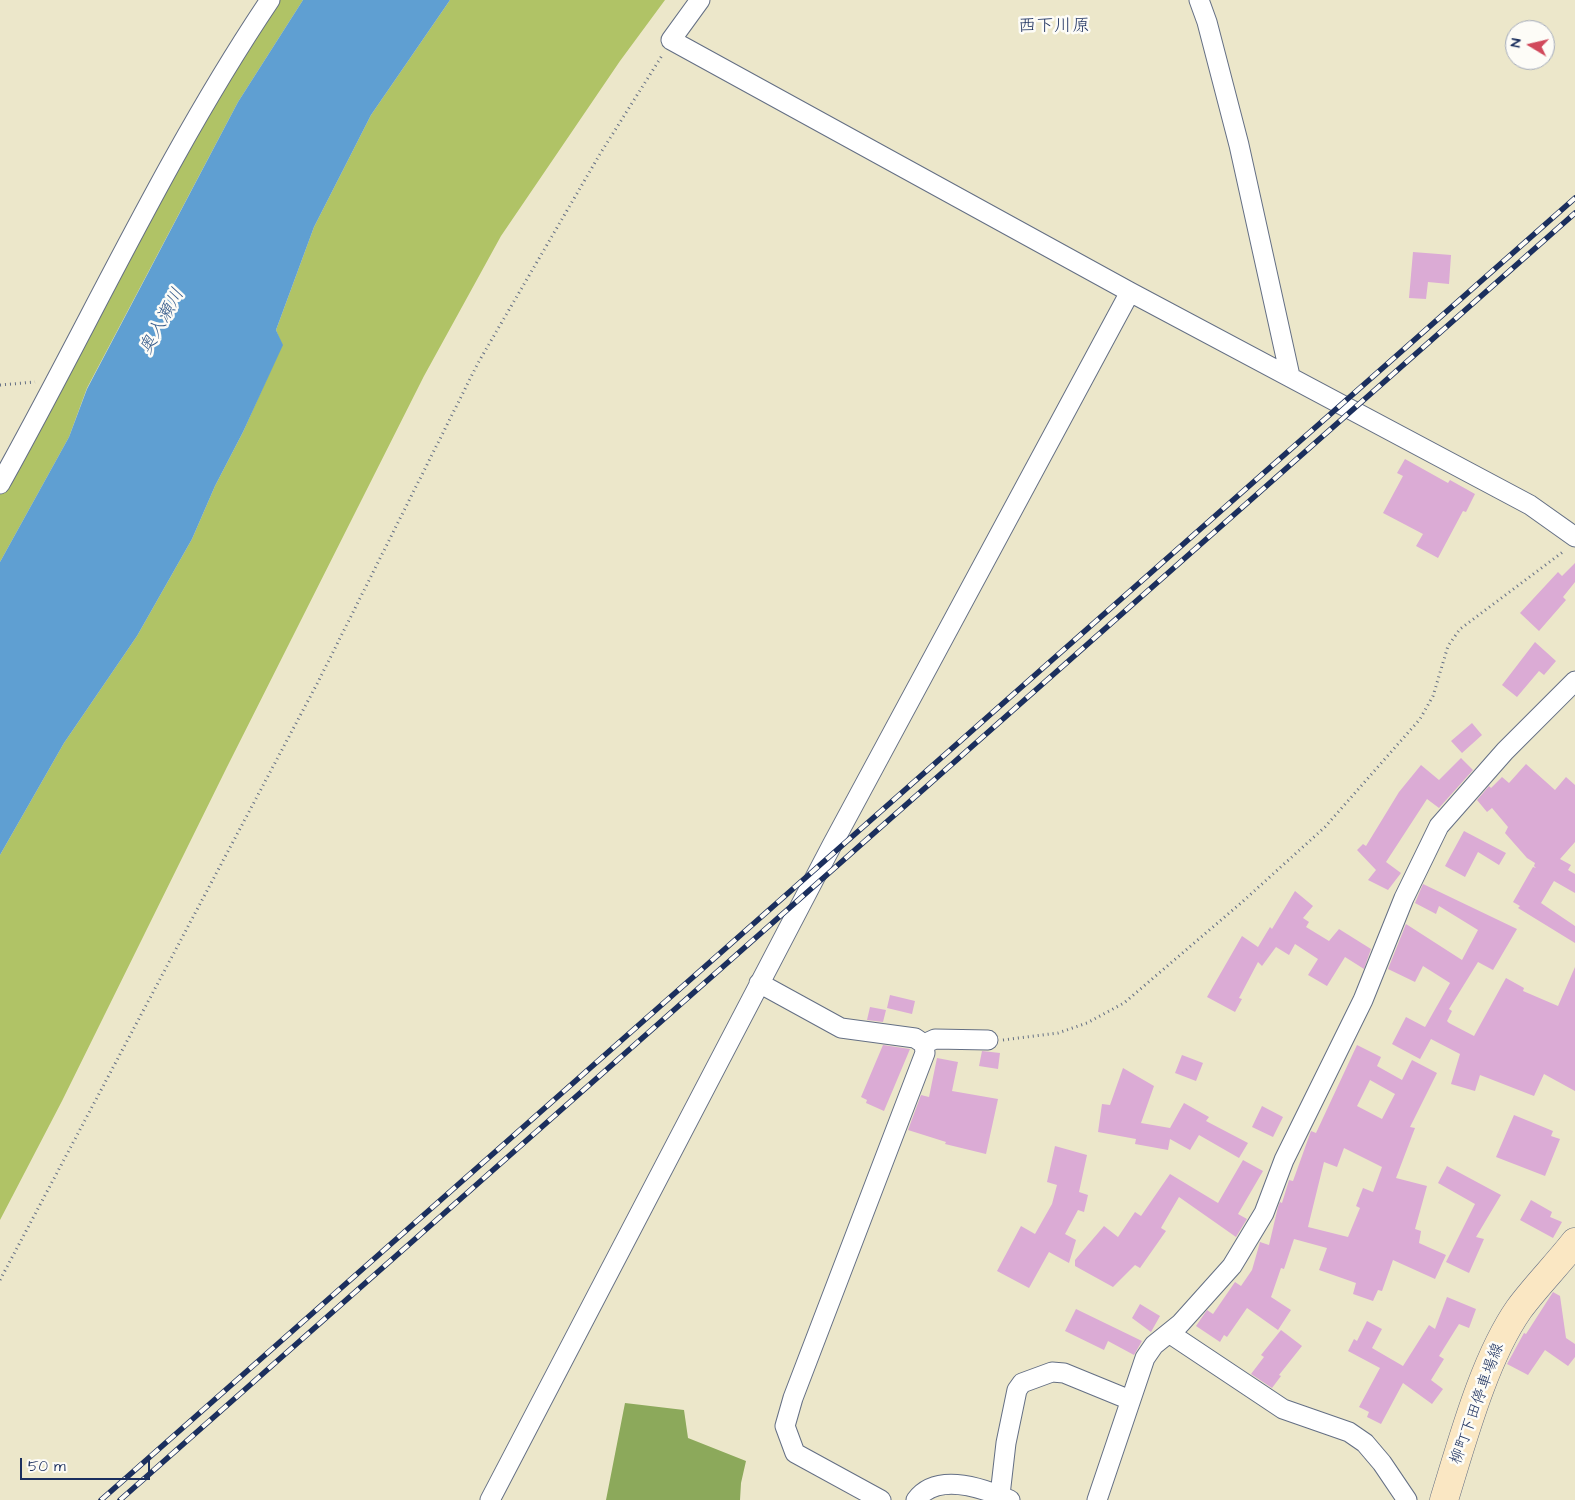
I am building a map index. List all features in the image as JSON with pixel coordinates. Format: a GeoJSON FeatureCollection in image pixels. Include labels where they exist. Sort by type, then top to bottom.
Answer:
{"type":"FeatureCollection","features":[{"type":"Feature","properties":{"kind":"main road","name":"柳町下田停車場線"},"geometry":{"type":"LineString","coordinates":[[1444,1500],[1495,1351],[1519,1310],[1575,1242]]}},
{"type":"Feature","properties":{"kind":"street"},"geometry":{"type":"LineString","coordinates":[[0,484],[58,381],[128,242],[187,136],[270,0]]}},
{"type":"Feature","properties":{"kind":"street"},"geometry":{"type":"LineString","coordinates":[[700,0],[671,40],[1130,292],[1530,505],[1571,543]]}},
{"type":"Feature","properties":{"kind":"street"},"geometry":{"type":"LineString","coordinates":[[1199,0],[1207,22],[1239,145],[1290,376]]}},
{"type":"Feature","properties":{"kind":"street"},"geometry":{"type":"LineString","coordinates":[[490,1500],[759,983],[1130,292]]}},
{"type":"Feature","properties":{"kind":"street"},"geometry":{"type":"LineString","coordinates":[[1097,1500],[1145,1358],[1154,1345],[1170,1333],[1232,1266],[1264,1213],[1284,1160],[1363,1000],[1404,898],[1439,826],[1505,751],[1575,681]]}},
{"type":"Feature","properties":{"kind":"street"},"geometry":{"type":"LineString","coordinates":[[759,983],[841,1028],[915,1038],[924,1044],[925,1053],[793,1398],[785,1426],[795,1453],[880,1500]]}},
{"type":"Feature","properties":{"kind":"street"},"geometry":{"type":"LineString","coordinates":[[924,1044],[935,1039],[988,1040]]}},
{"type":"Feature","properties":{"kind":"street"},"geometry":{"type":"LineString","coordinates":[[1170,1333],[1283,1409],[1349,1432],[1365,1443],[1382,1463],[1407,1500]]}},
{"type":"Feature","properties":{"kind":"street"},"geometry":{"type":"LineString","coordinates":[[916,1500],[922,1493],[934,1486],[946,1483],[1005,1498],[1013,1406],[1017,1390],[1022,1383],[1052,1372],[1064,1373],[1130,1400]]}},
{"type":"Feature","properties":{"kind":"path"},"geometry":{"type":"LineString","coordinates":[[0,1280],[318,682],[478,363],[600,154],[671,40]]}},
{"type":"Feature","properties":{"kind":"path"},"geometry":{"type":"LineString","coordinates":[[0,385],[58,381]]}},
{"type":"Feature","properties":{"kind":"path"},"geometry":{"type":"LineString","coordinates":[[988,1040],[1026,1038],[1058,1033],[1087,1023],[1124,1003],[1162,971],[1325,827],[1420,719],[1433,696],[1448,646],[1460,629],[1571,543]]}},
{"type":"Feature","properties":{"kind":"green space"},"geometry":{"type":"Polygon","coordinates":[[[277,0],[303,0],[238,102],[87,388],[69,437],[0,562],[0,495],[192,138],[277,0]]]}},
{"type":"Feature","properties":{"kind":"green space"},"geometry":{"type":"Polygon","coordinates":[[[450,0],[665,0],[620,61],[501,236],[424,376],[227,767],[62,1101],[0,1220],[0,855],[64,743],[137,636],[192,539],[282,345],[276,330],[314,227],[371,115],[450,0]]]}},
{"type":"Feature","properties":{"kind":"green space"},"geometry":{"type":"Polygon","coordinates":[[[625,1403],[684,1410],[688,1438],[746,1461],[741,1483],[740,1500],[606,1500],[625,1403]]]}},
{"type":"Feature","properties":{"kind":"water","name":"奥入瀬川"},"geometry":{"type":"Polygon","coordinates":[[[303,0],[450,0],[371,115],[314,227],[276,330],[283,345],[243,432],[215,486],[192,539],[137,636],[64,743],[0,855],[0,562],[69,437],[87,389],[238,102],[303,0]]]}},
{"type":"Feature","properties":{"kind":"building"},"geometry":{"type":"Polygon","coordinates":[[[1413,252],[1451,255],[1449,284],[1428,282],[1426,299],[1409,298],[1413,252]]]}},
{"type":"Feature","properties":{"kind":"building"},"geometry":{"type":"Polygon","coordinates":[[[1405,459],[1448,483],[1450,480],[1475,494],[1466,512],[1463,511],[1438,558],[1416,546],[1423,534],[1383,513],[1403,476],[1397,473],[1405,459]]]}},
{"type":"Feature","properties":{"kind":"building"},"geometry":{"type":"Polygon","coordinates":[[[1575,563],[1575,582],[1563,597],[1566,600],[1539,631],[1520,613],[1558,572],[1562,576],[1575,563]]]}},
{"type":"Feature","properties":{"kind":"building"},"geometry":{"type":"Polygon","coordinates":[[[1535,642],[1556,661],[1544,675],[1539,671],[1517,697],[1502,685],[1535,642]]]}},
{"type":"Feature","properties":{"kind":"building"},"geometry":{"type":"Polygon","coordinates":[[[1472,723],[1482,735],[1462,753],[1451,741],[1472,723]]]}},
{"type":"Feature","properties":{"kind":"building"},"geometry":{"type":"Polygon","coordinates":[[[1461,758],[1473,770],[1439,808],[1427,799],[1386,862],[1401,873],[1388,890],[1368,880],[1376,870],[1357,850],[1363,844],[1366,846],[1399,792],[1421,765],[1439,780],[1461,758]]]}},
{"type":"Feature","properties":{"kind":"building"},"geometry":{"type":"Polygon","coordinates":[[[1526,764],[1555,790],[1566,777],[1575,785],[1575,842],[1560,859],[1571,865],[1568,870],[1575,874],[1575,893],[1554,881],[1541,903],[1575,926],[1575,943],[1518,908],[1520,906],[1513,902],[1533,867],[1536,868],[1534,866],[1535,863],[1527,858],[1505,833],[1508,827],[1492,808],[1487,812],[1477,800],[1489,786],[1491,788],[1502,777],[1509,783],[1526,764]]]}},
{"type":"Feature","properties":{"kind":"building"},"geometry":{"type":"Polygon","coordinates":[[[1464,831],[1506,853],[1499,865],[1478,852],[1465,877],[1445,866],[1464,831]]]}},
{"type":"Feature","properties":{"kind":"building"},"geometry":{"type":"Polygon","coordinates":[[[1423,884],[1517,929],[1493,970],[1478,962],[1449,1009],[1452,1011],[1447,1021],[1449,1023],[1474,1036],[1506,978],[1524,988],[1523,991],[1558,1006],[1575,967],[1575,1091],[1544,1074],[1534,1096],[1480,1075],[1475,1091],[1451,1084],[1460,1054],[1431,1039],[1420,1059],[1392,1044],[1406,1017],[1425,1027],[1450,983],[1423,966],[1415,982],[1388,969],[1406,924],[1462,960],[1478,930],[1439,906],[1436,914],[1415,903],[1423,884]]]}},
{"type":"Feature","properties":{"kind":"building"},"geometry":{"type":"Polygon","coordinates":[[[1295,891],[1313,906],[1303,918],[1309,922],[1306,927],[1329,941],[1339,929],[1371,949],[1364,969],[1345,957],[1327,986],[1308,975],[1318,959],[1295,944],[1289,955],[1276,947],[1262,966],[1258,962],[1239,998],[1242,999],[1235,1012],[1207,997],[1242,936],[1258,947],[1270,927],[1272,929],[1295,891]]]}},
{"type":"Feature","properties":{"kind":"building"},"geometry":{"type":"Polygon","coordinates":[[[890,995],[915,1001],[912,1014],[887,1008],[890,995]]]}},
{"type":"Feature","properties":{"kind":"building"},"geometry":{"type":"Polygon","coordinates":[[[870,1007],[886,1010],[883,1022],[867,1020],[870,1007]]]}},
{"type":"Feature","properties":{"kind":"building"},"geometry":{"type":"Polygon","coordinates":[[[883,1045],[910,1049],[884,1111],[866,1103],[867,1100],[861,1097],[883,1045]]]}},
{"type":"Feature","properties":{"kind":"building"},"geometry":{"type":"Polygon","coordinates":[[[1357,1045],[1381,1057],[1377,1066],[1402,1080],[1412,1060],[1437,1073],[1410,1127],[1415,1128],[1396,1178],[1427,1186],[1415,1229],[1421,1231],[1419,1243],[1446,1255],[1435,1279],[1393,1260],[1382,1291],[1378,1290],[1373,1301],[1353,1294],[1356,1283],[1319,1270],[1327,1248],[1294,1239],[1284,1269],[1281,1268],[1271,1297],[1291,1310],[1278,1330],[1247,1308],[1227,1337],[1224,1335],[1220,1342],[1196,1326],[1207,1310],[1213,1314],[1235,1282],[1241,1286],[1252,1270],[1260,1242],[1269,1245],[1278,1207],[1280,1202],[1282,1203],[1289,1180],[1293,1181],[1311,1131],[1316,1133],[1357,1045]],[[1370,1080],[1357,1106],[1382,1119],[1395,1094],[1370,1080]],[[1344,1148],[1337,1167],[1324,1162],[1308,1227],[1348,1237],[1360,1208],[1356,1206],[1363,1188],[1373,1192],[1382,1167],[1344,1148]]]}},
{"type":"Feature","properties":{"kind":"building"},"geometry":{"type":"Polygon","coordinates":[[[982,1051],[1000,1053],[998,1069],[979,1066],[982,1051]]]}},
{"type":"Feature","properties":{"kind":"building"},"geometry":{"type":"Polygon","coordinates":[[[1182,1055],[1203,1063],[1196,1081],[1175,1073],[1182,1055]]]}},
{"type":"Feature","properties":{"kind":"building"},"geometry":{"type":"Polygon","coordinates":[[[937,1058],[958,1062],[952,1091],[998,1099],[986,1154],[945,1144],[946,1142],[908,1130],[921,1095],[929,1097],[937,1058]]]}},
{"type":"Feature","properties":{"kind":"building"},"geometry":{"type":"Polygon","coordinates":[[[1123,1068],[1154,1086],[1141,1123],[1170,1128],[1184,1103],[1209,1117],[1206,1121],[1248,1143],[1239,1158],[1199,1135],[1190,1150],[1170,1139],[1168,1150],[1135,1144],[1136,1139],[1098,1132],[1102,1104],[1110,1105],[1123,1068]]]}},
{"type":"Feature","properties":{"kind":"building"},"geometry":{"type":"Polygon","coordinates":[[[1262,1106],[1283,1117],[1273,1137],[1252,1127],[1262,1106]]]}},
{"type":"Feature","properties":{"kind":"building"},"geometry":{"type":"Polygon","coordinates":[[[1514,1115],[1553,1131],[1551,1136],[1560,1139],[1545,1176],[1496,1157],[1514,1115]]]}},
{"type":"Feature","properties":{"kind":"building"},"geometry":{"type":"Polygon","coordinates":[[[1055,1146],[1087,1155],[1079,1192],[1088,1195],[1084,1212],[1078,1210],[1065,1234],[1076,1240],[1069,1263],[1049,1252],[1029,1288],[997,1271],[1021,1226],[1035,1234],[1052,1204],[1057,1185],[1047,1182],[1055,1146]]]}},
{"type":"Feature","properties":{"kind":"building"},"geometry":{"type":"Polygon","coordinates":[[[1243,1160],[1263,1171],[1238,1214],[1247,1219],[1236,1237],[1179,1197],[1161,1228],[1166,1231],[1140,1268],[1135,1265],[1113,1287],[1075,1266],[1075,1260],[1104,1226],[1118,1237],[1135,1212],[1141,1216],[1170,1174],[1218,1203],[1243,1160]]]}},
{"type":"Feature","properties":{"kind":"building"},"geometry":{"type":"Polygon","coordinates":[[[1447,1166],[1501,1195],[1476,1237],[1484,1239],[1469,1273],[1446,1262],[1475,1204],[1438,1183],[1447,1166]]]}},
{"type":"Feature","properties":{"kind":"building"},"geometry":{"type":"Polygon","coordinates":[[[1531,1200],[1552,1212],[1550,1217],[1562,1222],[1553,1238],[1520,1220],[1531,1200]]]}},
{"type":"Feature","properties":{"kind":"building"},"geometry":{"type":"Polygon","coordinates":[[[1553,1292],[1560,1296],[1566,1338],[1575,1344],[1575,1357],[1568,1366],[1545,1350],[1528,1375],[1507,1364],[1524,1333],[1526,1334],[1553,1292]]]}},
{"type":"Feature","properties":{"kind":"building"},"geometry":{"type":"Polygon","coordinates":[[[1447,1297],[1476,1309],[1469,1328],[1459,1324],[1439,1356],[1444,1359],[1431,1380],[1443,1389],[1432,1404],[1403,1383],[1381,1424],[1367,1417],[1369,1412],[1359,1407],[1380,1368],[1348,1351],[1354,1339],[1357,1341],[1367,1321],[1382,1329],[1372,1348],[1403,1366],[1429,1325],[1435,1329],[1447,1297]]]}},
{"type":"Feature","properties":{"kind":"building"},"geometry":{"type":"Polygon","coordinates":[[[1140,1304],[1160,1316],[1151,1332],[1132,1318],[1140,1304]]]}},
{"type":"Feature","properties":{"kind":"building"},"geometry":{"type":"Polygon","coordinates":[[[1076,1309],[1142,1341],[1134,1355],[1108,1341],[1104,1350],[1065,1331],[1076,1309]]]}},
{"type":"Feature","properties":{"kind":"building"},"geometry":{"type":"Polygon","coordinates":[[[1281,1330],[1302,1346],[1279,1375],[1281,1376],[1272,1388],[1251,1374],[1264,1357],[1261,1355],[1281,1330]]]}},
{"type":"Feature","properties":{"kind":"railway"},"geometry":{"type":"LineString","coordinates":[[101,1500],[1575,198]]}},
{"type":"Feature","properties":{"kind":"railway"},"geometry":{"type":"LineString","coordinates":[[120,1500],[1575,213]]}},
{"type":"Feature","properties":{"kind":"district","name":"西下川原"},"geometry":{"type":"Point","coordinates":[1054,27]}}]}
